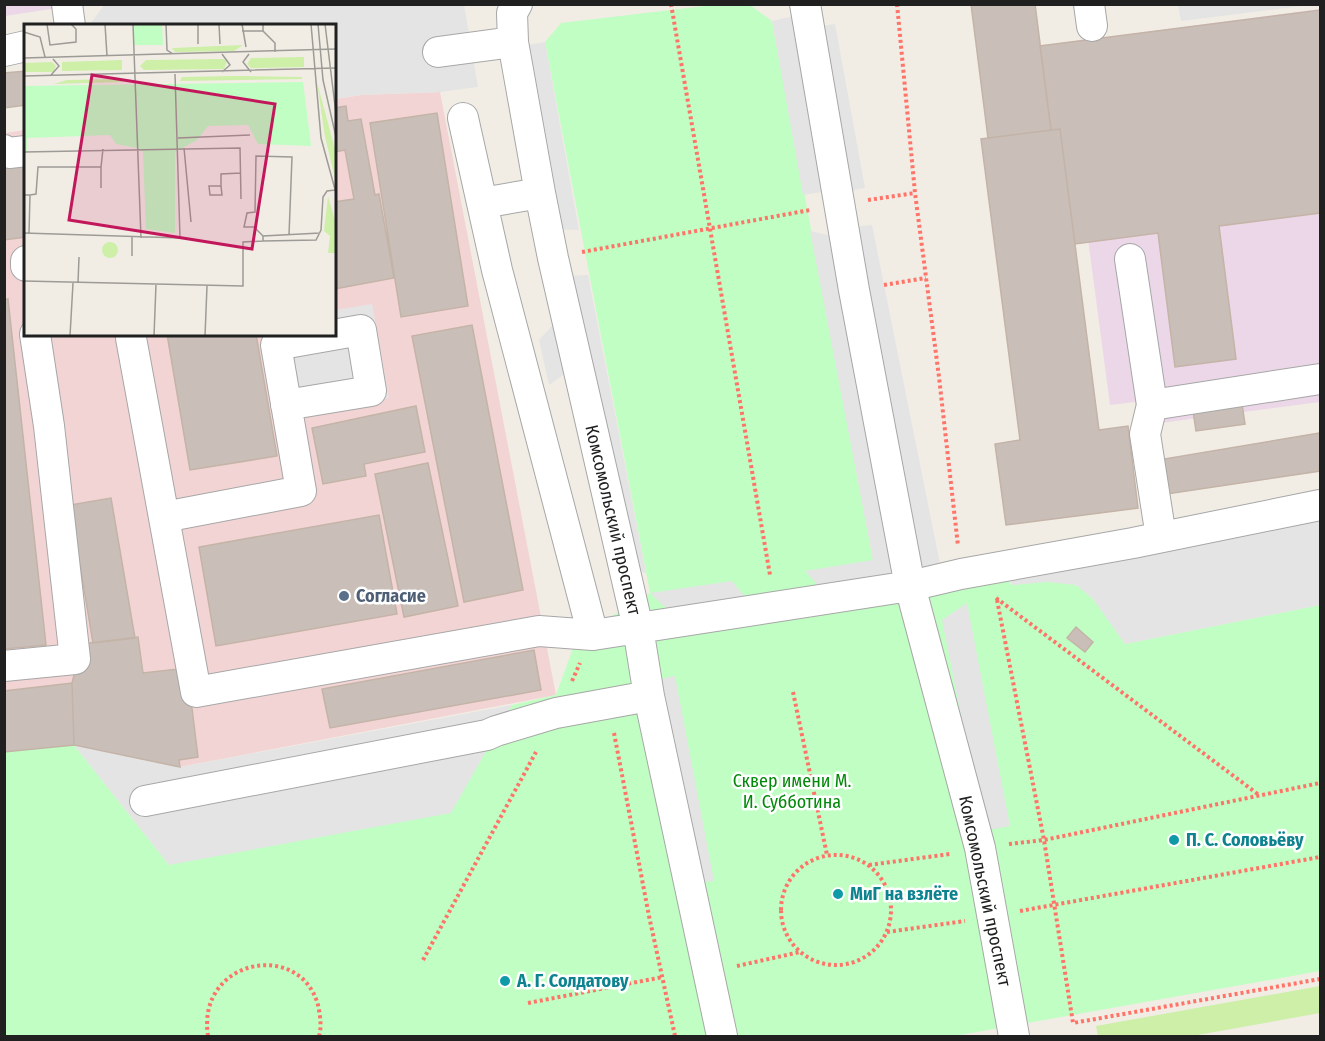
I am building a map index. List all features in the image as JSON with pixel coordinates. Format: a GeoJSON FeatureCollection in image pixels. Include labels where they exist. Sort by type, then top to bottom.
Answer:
{"type":"FeatureCollection","features":[{"type":"Feature","properties":{"kind":"lane"},"geometry":{"type":"LineString","coordinates":[[67,4],[70,24]]}},
{"type":"Feature","properties":{"kind":"lane","name":"Комсомольский проспект"},"geometry":{"type":"LineString","coordinates":[[517,4],[512,13],[513,42],[540,193],[638,628],[649,696],[722,1036]]}},
{"type":"Feature","properties":{"kind":"lane","name":"Комсомольский проспект"},"geometry":{"type":"LineString","coordinates":[[805,4],[854,290],[910,586],[980,848],[1014,1036]]}},
{"type":"Feature","properties":{"kind":"lane"},"geometry":{"type":"LineString","coordinates":[[438,52],[513,42]]}},
{"type":"Feature","properties":{"kind":"lane"},"geometry":{"type":"LineString","coordinates":[[4,51],[24,46]]}},
{"type":"Feature","properties":{"kind":"lane"},"geometry":{"type":"LineString","coordinates":[[463,118],[497,270],[593,635]]}},
{"type":"Feature","properties":{"kind":"lane"},"geometry":{"type":"LineString","coordinates":[[4,150],[9,153],[24,151]]}},
{"type":"Feature","properties":{"kind":"lane"},"geometry":{"type":"LineString","coordinates":[[482,203],[540,193]]}},
{"type":"Feature","properties":{"kind":"lane"},"geometry":{"type":"LineString","coordinates":[[1130,259],[1152,405],[1145,434],[1161,537]]}},
{"type":"Feature","properties":{"kind":"lane"},"geometry":{"type":"LineString","coordinates":[[4,666],[75,659],[49,426],[35,336]]}},
{"type":"Feature","properties":{"kind":"lane"},"geometry":{"type":"LineString","coordinates":[[131,338],[196,692],[539,631],[593,635],[910,586],[961,574],[1320,505]]}},
{"type":"Feature","properties":{"kind":"lane"},"geometry":{"type":"LineString","coordinates":[[1152,405],[1320,379]]}},
{"type":"Feature","properties":{"kind":"lane"},"geometry":{"type":"LineString","coordinates":[[164,517],[301,491],[286,405]]}},
{"type":"Feature","properties":{"kind":"lane"},"geometry":{"type":"LineString","coordinates":[[145,801],[487,735],[556,713],[649,696]]}},
{"type":"Feature","properties":{"kind":"path"},"geometry":{"type":"LineString","coordinates":[[671,4],[770,575]]}},
{"type":"Feature","properties":{"kind":"path"},"geometry":{"type":"LineString","coordinates":[[897,4],[915,193],[961,574]]}},
{"type":"Feature","properties":{"kind":"path"},"geometry":{"type":"LineString","coordinates":[[867,201],[915,193]]}},
{"type":"Feature","properties":{"kind":"path"},"geometry":{"type":"LineString","coordinates":[[582,252],[810,210]]}},
{"type":"Feature","properties":{"kind":"path"},"geometry":{"type":"LineString","coordinates":[[854,290],[926,278]]}},
{"type":"Feature","properties":{"kind":"path"},"geometry":{"type":"LineString","coordinates":[[1258,795],[997,599],[1044,840],[1073,1023],[1320,979]]}},
{"type":"Feature","properties":{"kind":"path"},"geometry":{"type":"LineString","coordinates":[[423,960],[556,713],[593,635]]}},
{"type":"Feature","properties":{"kind":"path"},"geometry":{"type":"LineString","coordinates":[[794,692],[827,855]]}},
{"type":"Feature","properties":{"kind":"path"},"geometry":{"type":"LineString","coordinates":[[608,703],[649,916],[675,1036]]}},
{"type":"Feature","properties":{"kind":"path"},"geometry":{"type":"LineString","coordinates":[[1002,845],[1044,840],[1320,783]]}},
{"type":"Feature","properties":{"kind":"path"},"geometry":{"type":"LineString","coordinates":[[869,865],[960,852]]}},
{"type":"Feature","properties":{"kind":"path"},"geometry":{"type":"LineString","coordinates":[[827,855],[843,855],[861,860],[878,873],[889,892],[891,917],[887,932],[881,943],[857,961],[840,964],[823,963],[811,959],[791,942],[783,927],[782,896],[787,884],[803,865],[827,855]]}},
{"type":"Feature","properties":{"kind":"path"},"geometry":{"type":"LineString","coordinates":[[1011,913],[1320,856]]}},
{"type":"Feature","properties":{"kind":"path"},"geometry":{"type":"LineString","coordinates":[[887,932],[974,920]]}},
{"type":"Feature","properties":{"kind":"path"},"geometry":{"type":"LineString","coordinates":[[730,967],[801,952]]}},
{"type":"Feature","properties":{"kind":"path"},"geometry":{"type":"LineString","coordinates":[[208,1036],[208,1011],[216,990],[239,970],[266,965],[291,972],[309,988],[321,1017],[319,1036]]}},
{"type":"Feature","properties":{"kind":"path"},"geometry":{"type":"LineString","coordinates":[[528,1003],[663,978]]}},
{"type":"Feature","properties":{"kind":"shaded area"},"geometry":{"type":"Polygon","coordinates":[[[1178,4],[1309,5],[1181,21],[1178,4]]]}},
{"type":"Feature","properties":{"kind":"shaded area"},"geometry":{"type":"Polygon","coordinates":[[[4,5],[77,5],[5,16],[4,5]]]}},
{"type":"Feature","properties":{"kind":"shaded area"},"geometry":{"type":"Polygon","coordinates":[[[104,5],[464,5],[478,87],[440,92],[361,95],[336,99],[336,24],[90,24],[104,5]]]}},
{"type":"Feature","properties":{"kind":"shaded area"},"geometry":{"type":"Polygon","coordinates":[[[1320,9],[1320,402],[1138,426],[1135,402],[1110,405],[1062,43],[1320,9]]]}},
{"type":"Feature","properties":{"kind":"shaded area"},"geometry":{"type":"Polygon","coordinates":[[[794,16],[828,191],[803,195],[772,21],[794,16]]]}},
{"type":"Feature","properties":{"kind":"shaded area"},"geometry":{"type":"Polygon","coordinates":[[[835,24],[865,188],[847,191],[816,27],[835,24]]]}},
{"type":"Feature","properties":{"kind":"shaded area"},"geometry":{"type":"Polygon","coordinates":[[[545,42],[579,230],[554,229],[523,46],[545,42]]]}},
{"type":"Feature","properties":{"kind":"shaded area"},"geometry":{"type":"Polygon","coordinates":[[[440,92],[556,695],[180,767],[74,745],[5,752],[4,133],[24,130],[24,336],[336,336],[336,99],[361,95],[440,92]]]}},
{"type":"Feature","properties":{"kind":"shaded area"},"geometry":{"type":"Polygon","coordinates":[[[872,225],[941,569],[920,574],[851,227],[872,225]]]}},
{"type":"Feature","properties":{"kind":"shaded area"},"geometry":{"type":"Polygon","coordinates":[[[810,231],[832,236],[900,576],[824,592],[805,571],[873,560],[810,231]]]}},
{"type":"Feature","properties":{"kind":"shaded area"},"geometry":{"type":"Polygon","coordinates":[[[588,275],[646,573],[625,568],[567,276],[588,275]]]}},
{"type":"Feature","properties":{"kind":"shaded area"},"geometry":{"type":"Polygon","coordinates":[[[372,304],[389,398],[279,417],[265,336],[336,336],[336,310],[372,304]]]}},
{"type":"Feature","properties":{"kind":"shaded area"},"geometry":{"type":"Polygon","coordinates":[[[560,317],[569,371],[549,385],[539,340],[560,317]]]}},
{"type":"Feature","properties":{"kind":"shaded area"},"geometry":{"type":"Polygon","coordinates":[[[1320,503],[1320,605],[1125,644],[1093,599],[1076,585],[1047,582],[1012,585],[1007,550],[1132,535],[1320,503]]]}},
{"type":"Feature","properties":{"kind":"shaded area"},"geometry":{"type":"Polygon","coordinates":[[[732,581],[746,598],[666,608],[650,593],[732,581]]]}},
{"type":"Feature","properties":{"kind":"shaded area"},"geometry":{"type":"Polygon","coordinates":[[[967,603],[1010,826],[984,831],[942,620],[967,603]]]}},
{"type":"Feature","properties":{"kind":"shaded area"},"geometry":{"type":"Polygon","coordinates":[[[675,676],[714,881],[700,882],[660,679],[675,676]]]}},
{"type":"Feature","properties":{"kind":"shaded area"},"geometry":{"type":"Polygon","coordinates":[[[512,705],[451,813],[169,865],[74,745],[180,767],[512,705]]]}},
{"type":"Feature","properties":{"kind":"green space","name":"Сквер имени М. И. Субботина"},"geometry":{"type":"Polygon","coordinates":[[[713,5],[750,5],[772,21],[873,560],[1007,580],[1012,585],[1063,582],[1077,586],[1085,591],[1104,612],[1125,644],[1320,605],[1320,971],[954,1036],[5,1036],[4,752],[74,745],[169,865],[496,731],[512,705],[556,695],[577,637],[650,593],[545,42],[561,23],[713,5]]]}},
{"type":"Feature","properties":{"kind":"green space"},"geometry":{"type":"Polygon","coordinates":[[[1320,986],[1320,1013],[1192,1036],[1098,1036],[1096,1026],[1320,986]]]}},
{"type":"Feature","properties":{"kind":"building"},"geometry":{"type":"Polygon","coordinates":[[[971,4],[1035,4],[1051,130],[988,138],[971,4]]]}},
{"type":"Feature","properties":{"kind":"building"},"geometry":{"type":"Polygon","coordinates":[[[1320,10],[1320,213],[1219,226],[1236,359],[1175,367],[1158,233],[1075,244],[1060,129],[1051,130],[1040,46],[1320,10]]]}},
{"type":"Feature","properties":{"kind":"building"},"geometry":{"type":"Polygon","coordinates":[[[24,71],[24,105],[4,108],[4,73],[24,71]]]}},
{"type":"Feature","properties":{"kind":"building"},"geometry":{"type":"Polygon","coordinates":[[[346,106],[348,121],[361,119],[375,195],[379,194],[394,278],[336,289],[336,202],[354,199],[345,150],[336,152],[336,108],[346,106]]]}},
{"type":"Feature","properties":{"kind":"building"},"geometry":{"type":"Polygon","coordinates":[[[437,113],[468,306],[401,317],[370,123],[437,113]]]}},
{"type":"Feature","properties":{"kind":"building"},"geometry":{"type":"Polygon","coordinates":[[[1060,129],[1099,430],[1128,426],[1138,508],[1006,525],[995,444],[1020,440],[981,139],[1060,129]]]}},
{"type":"Feature","properties":{"kind":"building"},"geometry":{"type":"Polygon","coordinates":[[[24,162],[24,237],[4,240],[4,165],[24,162]]]}},
{"type":"Feature","properties":{"kind":"building"},"geometry":{"type":"Polygon","coordinates":[[[8,299],[46,645],[4,649],[4,300],[8,299]]]}},
{"type":"Feature","properties":{"kind":"building"},"geometry":{"type":"Polygon","coordinates":[[[472,325],[523,590],[464,602],[412,336],[472,325]]]}},
{"type":"Feature","properties":{"kind":"building"},"geometry":{"type":"Polygon","coordinates":[[[167,336],[256,336],[277,456],[190,470],[167,336]]]}},
{"type":"Feature","properties":{"kind":"building"},"geometry":{"type":"Polygon","coordinates":[[[1241,397],[1245,424],[1196,431],[1192,404],[1241,397]]]}},
{"type":"Feature","properties":{"kind":"building"},"geometry":{"type":"Polygon","coordinates":[[[416,406],[425,452],[364,464],[366,476],[323,484],[312,428],[416,406]]]}},
{"type":"Feature","properties":{"kind":"building"},"geometry":{"type":"Polygon","coordinates":[[[1320,433],[1320,471],[1167,494],[1158,460],[1320,433]]]}},
{"type":"Feature","properties":{"kind":"building"},"geometry":{"type":"Polygon","coordinates":[[[428,463],[458,606],[404,617],[375,474],[428,463]]]}},
{"type":"Feature","properties":{"kind":"building"},"geometry":{"type":"Polygon","coordinates":[[[111,498],[135,638],[93,643],[70,505],[111,498]]]}},
{"type":"Feature","properties":{"kind":"building"},"geometry":{"type":"Polygon","coordinates":[[[379,515],[397,614],[216,646],[199,547],[379,515]]]}},
{"type":"Feature","properties":{"kind":"building"},"geometry":{"type":"Polygon","coordinates":[[[1076,627],[1093,642],[1085,652],[1067,638],[1076,627]]]}},
{"type":"Feature","properties":{"kind":"building"},"geometry":{"type":"Polygon","coordinates":[[[138,637],[143,673],[187,668],[198,757],[179,760],[180,767],[74,745],[72,683],[82,644],[138,637]]]}},
{"type":"Feature","properties":{"kind":"building"},"geometry":{"type":"Polygon","coordinates":[[[534,650],[541,690],[330,728],[322,689],[534,650]]]}},
{"type":"Feature","properties":{"kind":"building"},"geometry":{"type":"Polygon","coordinates":[[[72,683],[74,745],[4,752],[4,691],[72,683]]]}},
{"type":"Feature","properties":{"kind":"place","name":"Согласие"},"geometry":{"type":"Point","coordinates":[344,596]}},
{"type":"Feature","properties":{"kind":"place","name":"П. С. Соловьёву"},"geometry":{"type":"Point","coordinates":[1174,840]}},
{"type":"Feature","properties":{"kind":"place","name":"МиГ на взлёте"},"geometry":{"type":"Point","coordinates":[838,894]}},
{"type":"Feature","properties":{"kind":"place","name":"А. Г. Солдатову"},"geometry":{"type":"Point","coordinates":[505,981]}}]}
